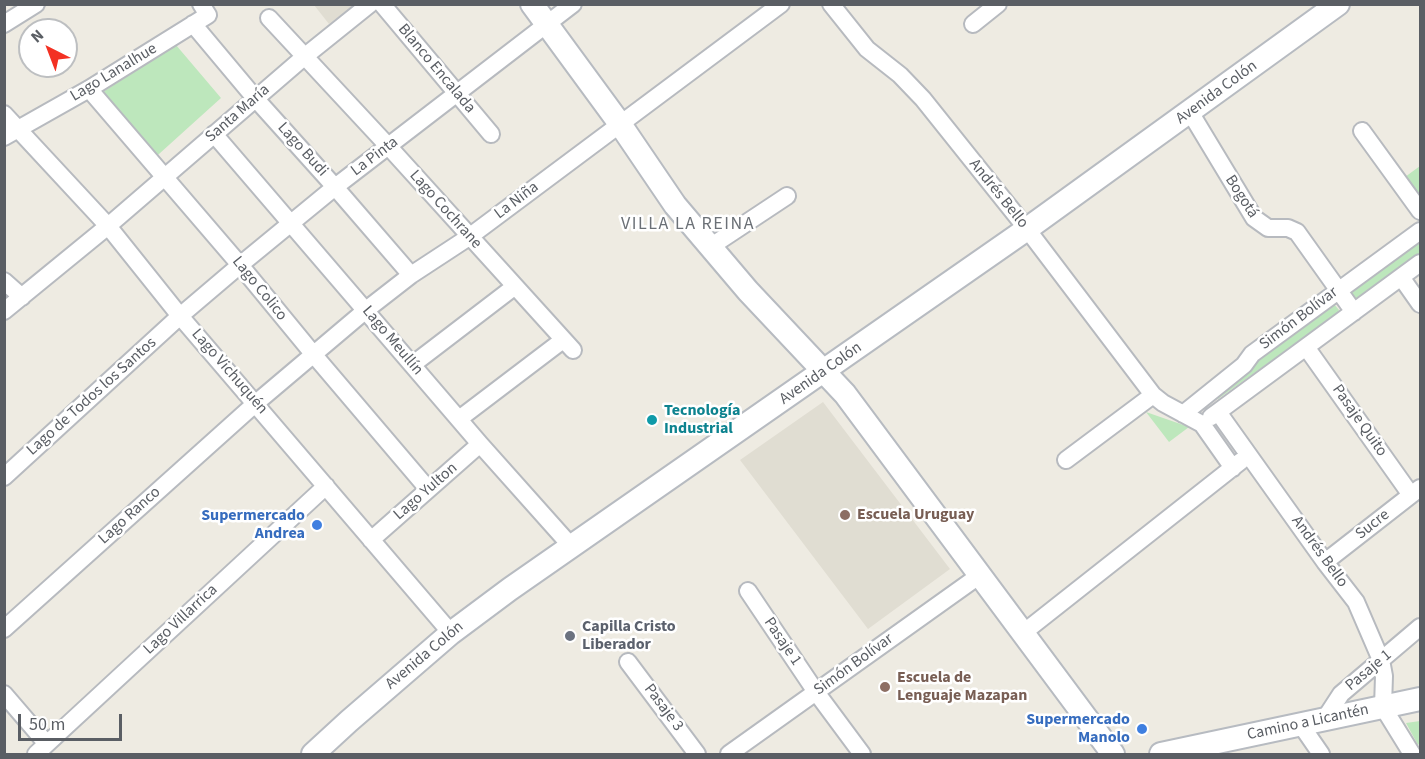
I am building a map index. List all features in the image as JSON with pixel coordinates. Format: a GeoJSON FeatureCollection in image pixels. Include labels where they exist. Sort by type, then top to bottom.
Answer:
{"type":"FeatureCollection","features":[{"type":"Feature","properties":{"kind":"street"},"geometry":{"type":"LineString","coordinates":[[4,24],[36,4]]}},
{"type":"Feature","properties":{"kind":"street","name":"Santa María"},"geometry":{"type":"LineString","coordinates":[[4,311],[108,226],[255,98],[370,4]]}},
{"type":"Feature","properties":{"kind":"street","name":"Blanco Encalada"},"geometry":{"type":"LineString","coordinates":[[382,4],[491,134]]}},
{"type":"Feature","properties":{"kind":"street"},"geometry":{"type":"LineString","coordinates":[[532,4],[620,124],[675,205],[748,291],[845,394],[1113,754]]}},
{"type":"Feature","properties":{"kind":"street","name":"La Pinta"},"geometry":{"type":"LineString","coordinates":[[180,316],[335,187],[573,4]]}},
{"type":"Feature","properties":{"kind":"street","name":"La Niña"},"geometry":{"type":"LineString","coordinates":[[256,403],[411,275],[469,237],[781,4]]}},
{"type":"Feature","properties":{"kind":"street","name":"Andrés Bello"},"geometry":{"type":"LineString","coordinates":[[831,4],[867,49],[900,75],[923,99],[1153,395],[1162,403],[1202,424],[1233,468]]}},
{"type":"Feature","properties":{"kind":"street"},"geometry":{"type":"LineString","coordinates":[[973,24],[998,4]]}},
{"type":"Feature","properties":{"kind":"street","name":"Avenida Colón"},"geometry":{"type":"LineString","coordinates":[[313,754],[451,633],[571,546],[1027,230],[1338,4]]}},
{"type":"Feature","properties":{"kind":"street","name":"Lago Lanalhue"},"geometry":{"type":"LineString","coordinates":[[11,132],[89,89],[193,24],[204,10]]}},
{"type":"Feature","properties":{"kind":"street","name":"Lago Cochrane"},"geometry":{"type":"LineString","coordinates":[[268,18],[568,345],[459,419]]}},
{"type":"Feature","properties":{"kind":"street","name":"Lago Budi"},"geometry":{"type":"LineString","coordinates":[[193,24],[411,275]]}},
{"type":"Feature","properties":{"kind":"street","name":"Lago Colico"},"geometry":{"type":"LineString","coordinates":[[89,89],[429,489]]}},
{"type":"Feature","properties":{"kind":"street","name":"Bogotá"},"geometry":{"type":"LineString","coordinates":[[1190,112],[1254,218],[1268,228],[1288,228],[1298,232],[1354,312]]}},
{"type":"Feature","properties":{"kind":"street","name":"Lago Vichuquén"},"geometry":{"type":"LineString","coordinates":[[4,114],[11,132],[108,226],[180,316],[451,633]]}},
{"type":"Feature","properties":{"kind":"street"},"geometry":{"type":"LineString","coordinates":[[1362,131],[1420,211]]}},
{"type":"Feature","properties":{"kind":"street","name":"Lago Meullín"},"geometry":{"type":"LineString","coordinates":[[214,134],[480,444],[571,546]]}},
{"type":"Feature","properties":{"kind":"street"},"geometry":{"type":"LineString","coordinates":[[710,247],[787,196]]}},
{"type":"Feature","properties":{"kind":"street","name":"Simón Bolívar"},"geometry":{"type":"LineString","coordinates":[[1183,414],[1244,365],[1252,354],[1420,231]]}},
{"type":"Feature","properties":{"kind":"street","name":"Simón Bolívar"},"geometry":{"type":"LineString","coordinates":[[1202,424],[1420,263]]}},
{"type":"Feature","properties":{"kind":"street"},"geometry":{"type":"LineString","coordinates":[[1401,277],[1420,304]]}},
{"type":"Feature","properties":{"kind":"street"},"geometry":{"type":"LineString","coordinates":[[4,281],[22,297]]}},
{"type":"Feature","properties":{"kind":"street"},"geometry":{"type":"LineString","coordinates":[[412,365],[514,287]]}},
{"type":"Feature","properties":{"kind":"street","name":"Lago de Todos los Santos"},"geometry":{"type":"LineString","coordinates":[[4,477],[180,316]]}},
{"type":"Feature","properties":{"kind":"street","name":"Pasaje Quito"},"geometry":{"type":"LineString","coordinates":[[1306,347],[1416,491]]}},
{"type":"Feature","properties":{"kind":"street"},"geometry":{"type":"LineString","coordinates":[[1066,459],[1153,395]]}},
{"type":"Feature","properties":{"kind":"street","name":"Lago Ranco"},"geometry":{"type":"LineString","coordinates":[[4,630],[256,403]]}},
{"type":"Feature","properties":{"kind":"street","name":"Andrés Bello"},"geometry":{"type":"LineString","coordinates":[[1218,412],[1356,602],[1381,660],[1384,676],[1383,707]]}},
{"type":"Feature","properties":{"kind":"street","name":"Lago Yulton"},"geometry":{"type":"LineString","coordinates":[[371,540],[480,444]]}},
{"type":"Feature","properties":{"kind":"street"},"geometry":{"type":"LineString","coordinates":[[1023,633],[1249,455]]}},
{"type":"Feature","properties":{"kind":"street","name":"Lago Villarrica"},"geometry":{"type":"LineString","coordinates":[[42,749],[326,486]]}},
{"type":"Feature","properties":{"kind":"street","name":"Sucre"},"geometry":{"type":"LineString","coordinates":[[1325,562],[1416,491]]}},
{"type":"Feature","properties":{"kind":"street","name":"Simón Bolívar"},"geometry":{"type":"LineString","coordinates":[[729,754],[980,575]]}},
{"type":"Feature","properties":{"kind":"street","name":"Pasaje 1"},"geometry":{"type":"LineString","coordinates":[[748,591],[816,692],[862,754]]}},
{"type":"Feature","properties":{"kind":"street","name":"Pasaje 1"},"geometry":{"type":"LineString","coordinates":[[1324,720],[1341,694],[1420,627]]}},
{"type":"Feature","properties":{"kind":"street","name":"Pasaje 3"},"geometry":{"type":"LineString","coordinates":[[628,662],[697,754]]}},
{"type":"Feature","properties":{"kind":"street"},"geometry":{"type":"LineString","coordinates":[[4,694],[42,749]]}},
{"type":"Feature","properties":{"kind":"street","name":"Camino a Licantén"},"geometry":{"type":"LineString","coordinates":[[1161,754],[1205,750],[1301,725],[1420,699]]}},
{"type":"Feature","properties":{"kind":"street"},"geometry":{"type":"LineString","coordinates":[[1383,707],[1412,754]]}},
{"type":"Feature","properties":{"kind":"street"},"geometry":{"type":"LineString","coordinates":[[1301,725],[1320,754]]}},
{"type":"Feature","properties":{"kind":"street"},"geometry":{"type":"LineString","coordinates":[[1094,728],[1099,754]]}},
{"type":"Feature","properties":{"kind":"shaded area"},"geometry":{"type":"Polygon","coordinates":[[[314,5],[354,5],[329,24],[314,5]]]}},
{"type":"Feature","properties":{"kind":"shaded area","name":"Escuela Uruguay"},"geometry":{"type":"Polygon","coordinates":[[[823,402],[950,569],[868,629],[740,460],[823,402]]]}},
{"type":"Feature","properties":{"kind":"green space"},"geometry":{"type":"Polygon","coordinates":[[[176,45],[221,98],[149,163],[92,99],[176,45]]]}},
{"type":"Feature","properties":{"kind":"green space"},"geometry":{"type":"Polygon","coordinates":[[[1420,166],[1420,198],[1405,177],[1420,166]]]}},
{"type":"Feature","properties":{"kind":"green space"},"geometry":{"type":"Polygon","coordinates":[[[1420,239],[1420,258],[1358,302],[1349,290],[1420,239]]]}},
{"type":"Feature","properties":{"kind":"green space"},"geometry":{"type":"Polygon","coordinates":[[[1333,303],[1339,310],[1337,314],[1218,399],[1214,394],[1333,303]]]}},
{"type":"Feature","properties":{"kind":"green space"},"geometry":{"type":"Polygon","coordinates":[[[1146,412],[1189,427],[1169,442],[1146,412]]]}},
{"type":"Feature","properties":{"kind":"green space"},"geometry":{"type":"Polygon","coordinates":[[[1420,721],[1420,743],[1418,745],[1406,723],[1420,721]]]}},
{"type":"Feature","properties":{"kind":"place","name":"Tecnología Industrial"},"geometry":{"type":"Point","coordinates":[652,420]}},
{"type":"Feature","properties":{"kind":"place","name":"Escuela Uruguay"},"geometry":{"type":"Point","coordinates":[845,515]}},
{"type":"Feature","properties":{"kind":"place","name":"Supermercado Andrea"},"geometry":{"type":"Point","coordinates":[317,525]}},
{"type":"Feature","properties":{"kind":"place","name":"Capilla Cristo Liberador"},"geometry":{"type":"Point","coordinates":[570,636]}},
{"type":"Feature","properties":{"kind":"place","name":"Escuela de Lenguaje Mazapan"},"geometry":{"type":"Point","coordinates":[885,687]}},
{"type":"Feature","properties":{"kind":"place","name":"Supermercado Manolo"},"geometry":{"type":"Point","coordinates":[1142,729]}},
{"type":"Feature","properties":{"kind":"district","name":"VILLA LA REINA"},"geometry":{"type":"Point","coordinates":[688,225]}}]}
